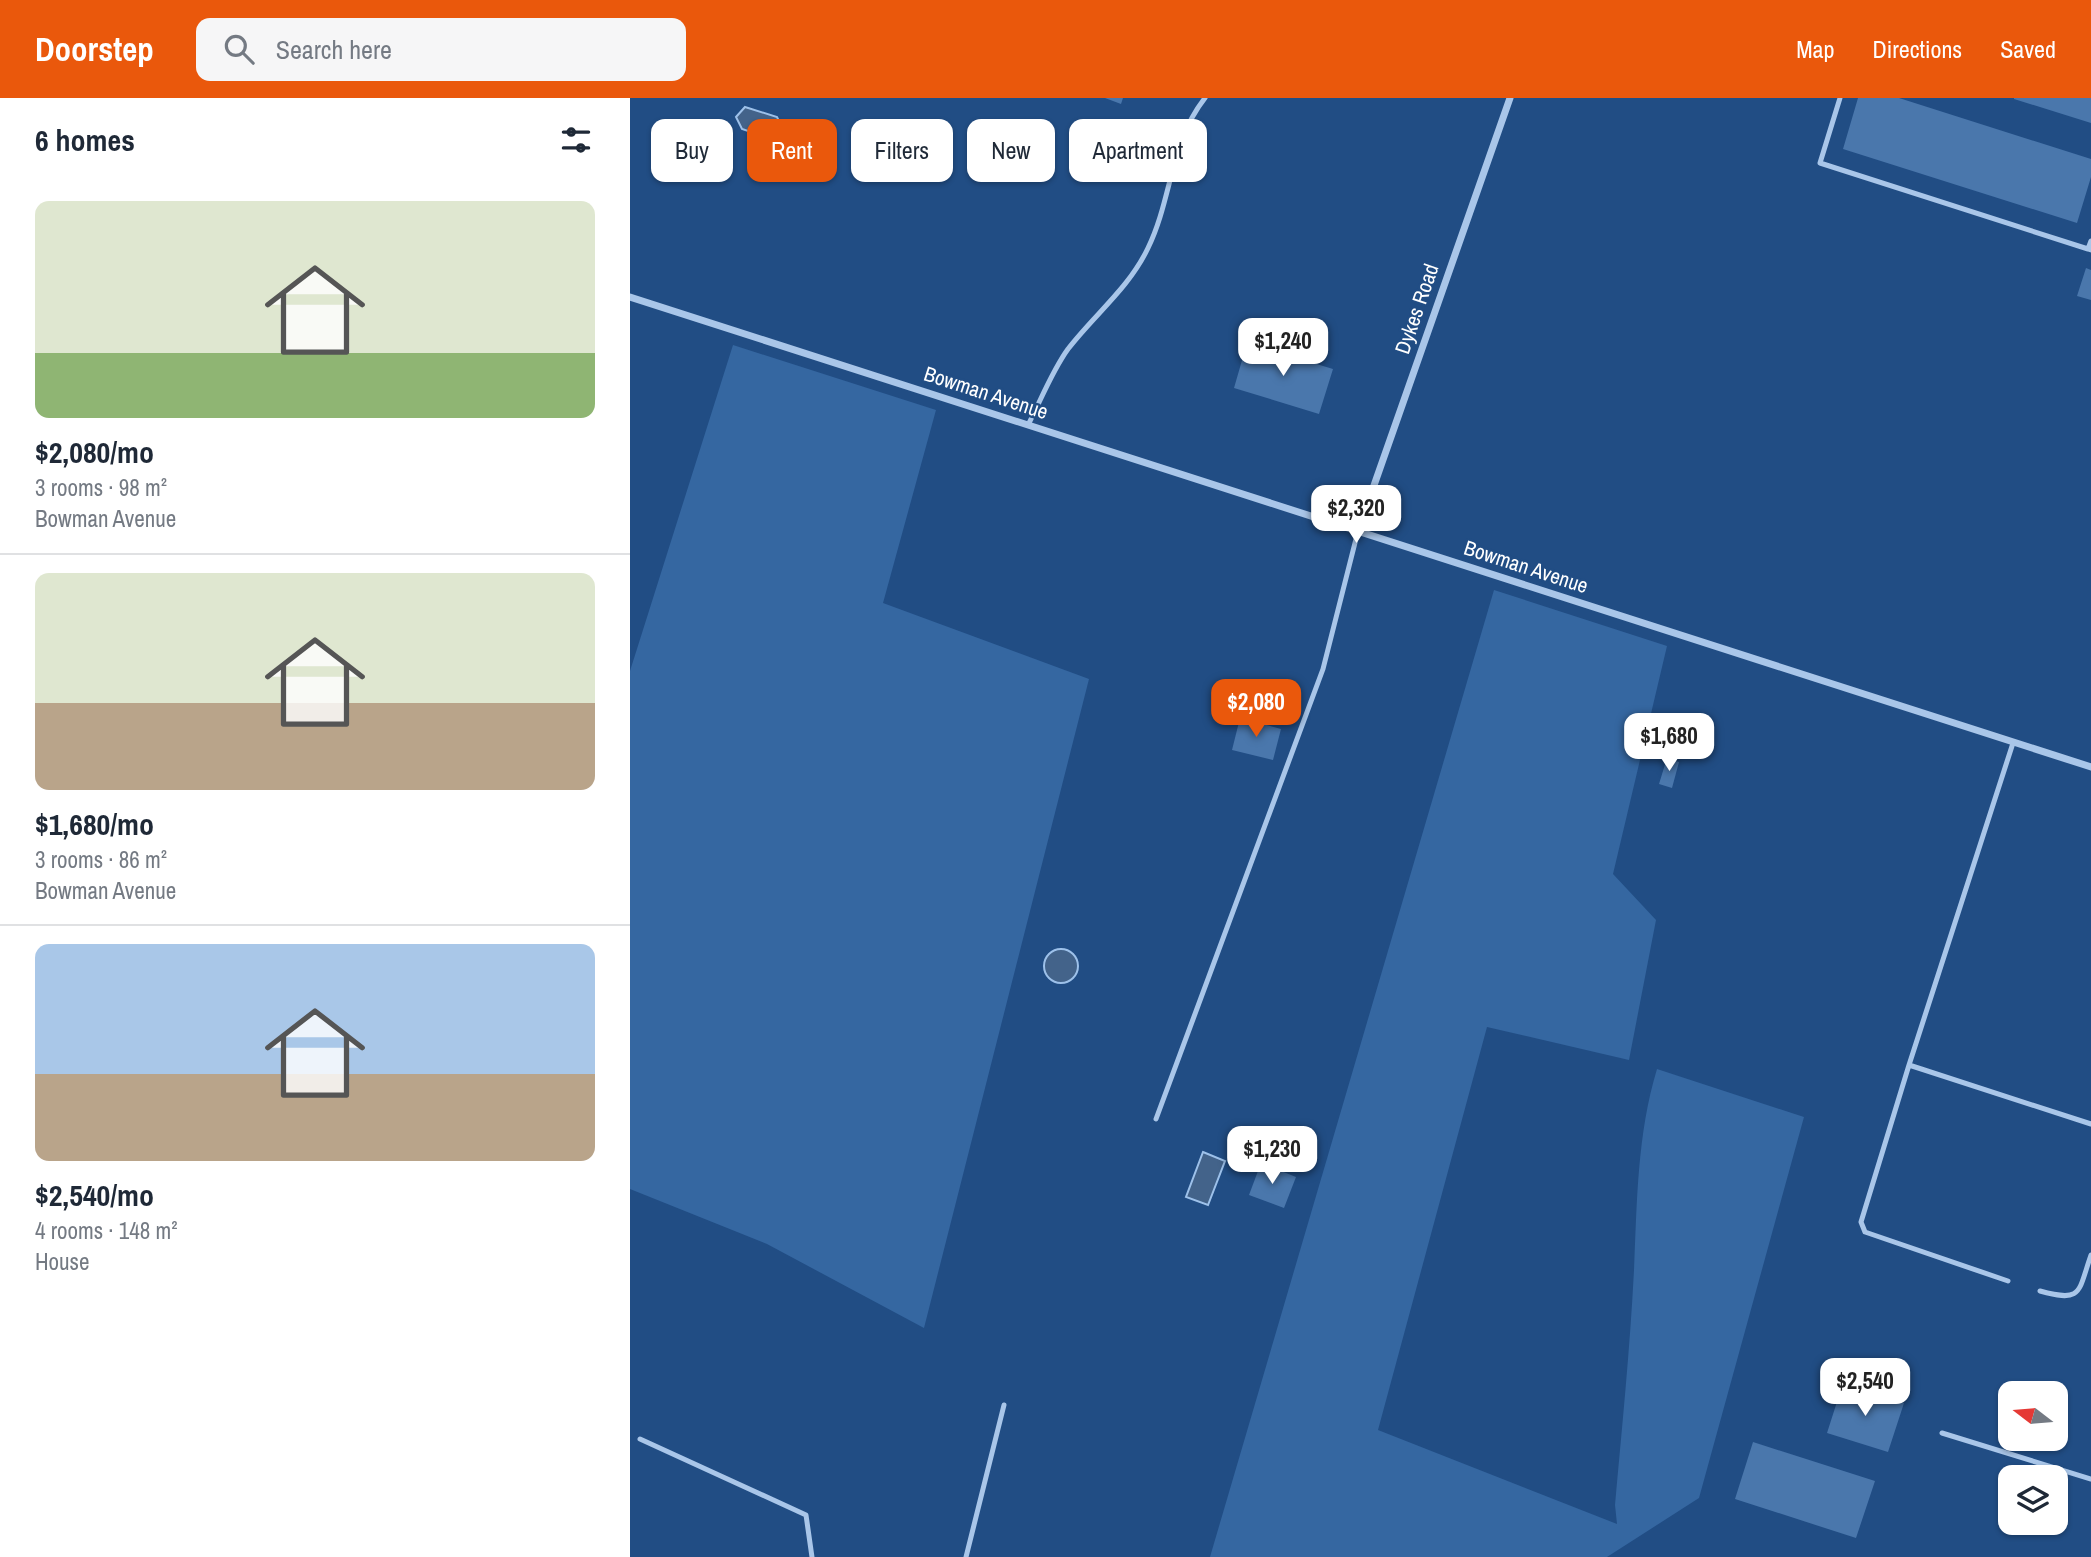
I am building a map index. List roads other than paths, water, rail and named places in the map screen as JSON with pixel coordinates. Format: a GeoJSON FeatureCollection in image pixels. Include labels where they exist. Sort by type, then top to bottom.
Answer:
{"type":"FeatureCollection","features":[{"type":"Feature","properties":{"kind":"street","name":"Dykes Road"},"geometry":{"type":"LineString","coordinates":[[1358,531],[1510,98]]}},
{"type":"Feature","properties":{"kind":"street","name":"Bowman Avenue"},"geometry":{"type":"LineString","coordinates":[[630,297],[2091,767]]}},
{"type":"Feature","properties":{"kind":"lane"},"geometry":{"type":"LineString","coordinates":[[1028,425],[1066,352],[1130,281],[1150,246],[1180,141],[1193,113],[1205,98]]}},
{"type":"Feature","properties":{"kind":"lane"},"geometry":{"type":"LineString","coordinates":[[1840,98],[1820,163],[2090,249],[2091,241]]}},
{"type":"Feature","properties":{"kind":"lane"},"geometry":{"type":"LineString","coordinates":[[1156,1119],[1323,669],[1358,531]]}},
{"type":"Feature","properties":{"kind":"lane"},"geometry":{"type":"LineString","coordinates":[[2008,1281],[1865,1232],[1861,1222],[2013,743]]}},
{"type":"Feature","properties":{"kind":"lane"},"geometry":{"type":"LineString","coordinates":[[1909,1065],[2091,1124]]}},
{"type":"Feature","properties":{"kind":"lane"},"geometry":{"type":"LineString","coordinates":[[2040,1291],[2066,1298],[2072,1296],[2080,1289],[2091,1255]]}},
{"type":"Feature","properties":{"kind":"lane"},"geometry":{"type":"LineString","coordinates":[[966,1557],[1004,1405]]}},
{"type":"Feature","properties":{"kind":"lane"},"geometry":{"type":"LineString","coordinates":[[1942,1433],[2091,1479]]}},
{"type":"Feature","properties":{"kind":"lane"},"geometry":{"type":"LineString","coordinates":[[640,1439],[806,1515],[812,1557]]}}]}
